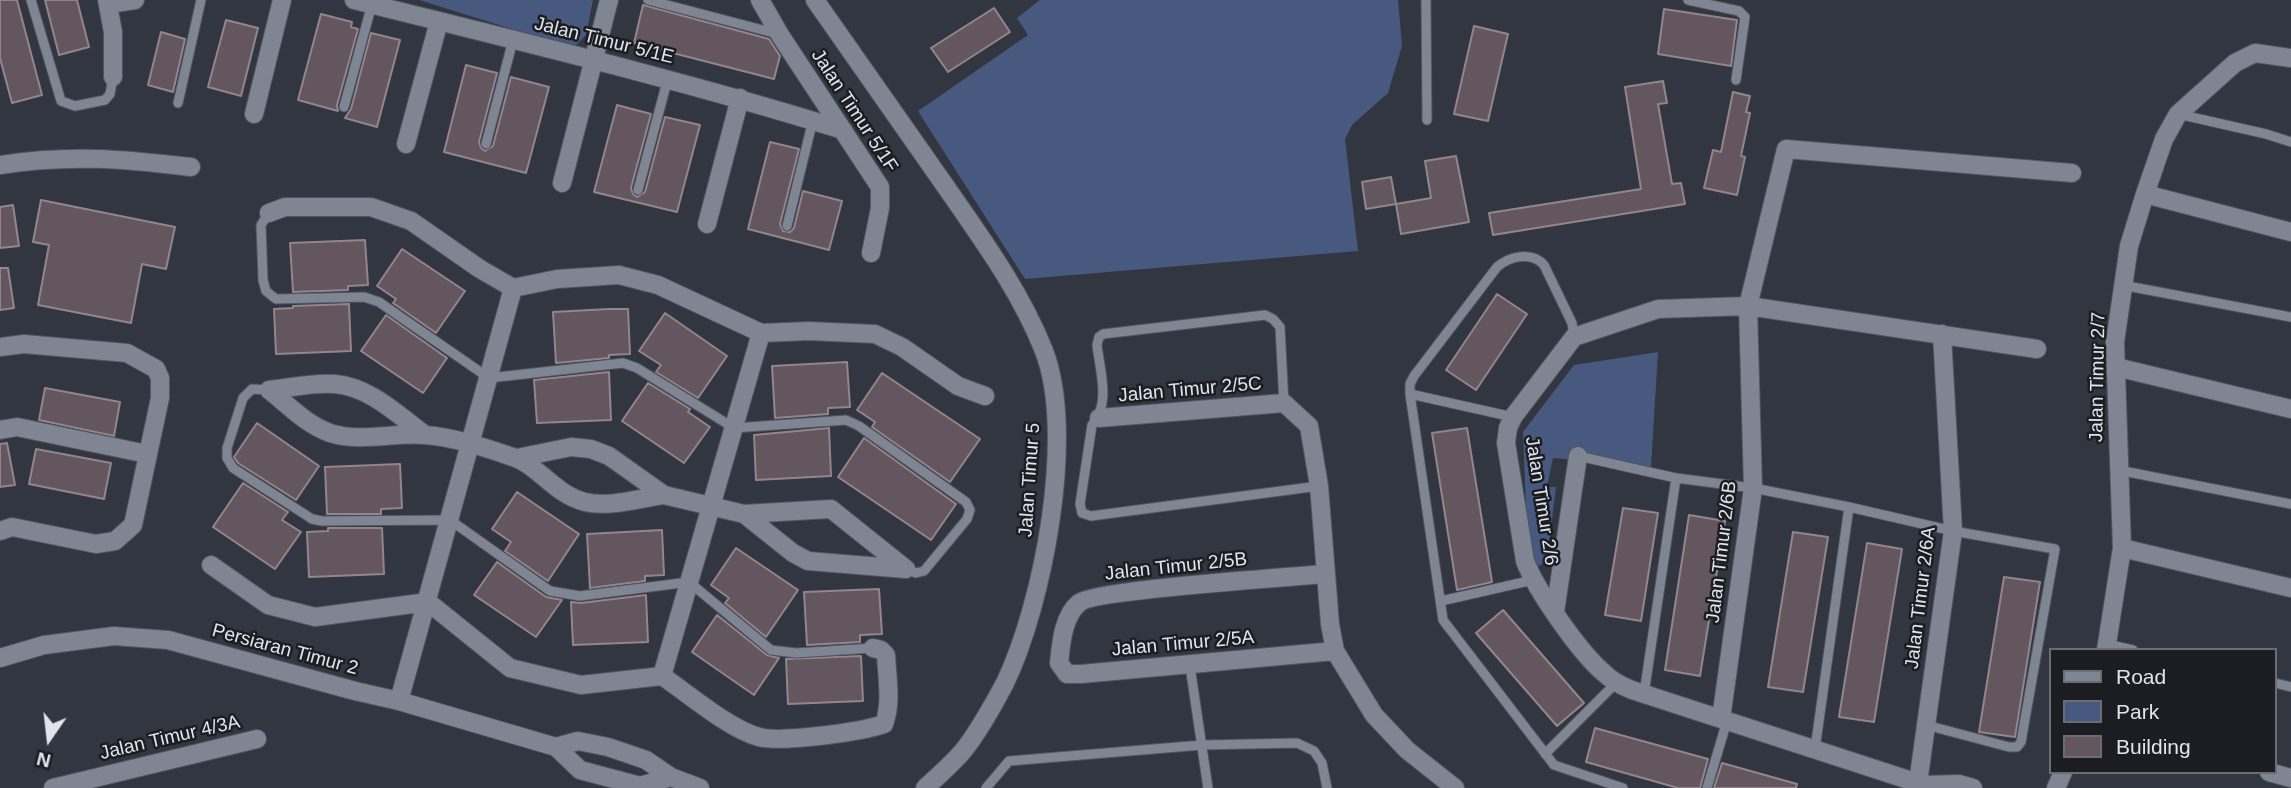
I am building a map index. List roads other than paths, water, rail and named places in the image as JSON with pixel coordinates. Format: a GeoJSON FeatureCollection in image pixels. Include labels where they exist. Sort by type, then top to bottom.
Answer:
{"type":"FeatureCollection","features":[{"type":"Feature","properties":{"kind":"street"},"geometry":{"type":"LineString","coordinates":[[113,77],[113,32],[108,2],[135,0]]}},
{"type":"Feature","properties":{"kind":"street"},"geometry":{"type":"LineString","coordinates":[[254,114],[282,0]]}},
{"type":"Feature","properties":{"kind":"street","name":"Jalan Timur 5/1E"},"geometry":{"type":"LineString","coordinates":[[354,0],[668,78],[843,130]]}},
{"type":"Feature","properties":{"kind":"street"},"geometry":{"type":"LineString","coordinates":[[562,183],[609,0]]}},
{"type":"Feature","properties":{"kind":"street","name":"Jalan Timur 5/1F"},"geometry":{"type":"LineString","coordinates":[[761,0],[780,35],[880,187],[880,208],[871,253]]}},
{"type":"Feature","properties":{"kind":"street","name":"Jalan Timur 5"},"geometry":{"type":"LineString","coordinates":[[815,0],[986,245],[1028,315],[1045,354],[1055,403],[1055,472],[1046,550],[1022,642],[1004,684],[964,750],[925,788]]}},
{"type":"Feature","properties":{"kind":"street"},"geometry":{"type":"LineString","coordinates":[[406,144],[439,21]]}},
{"type":"Feature","properties":{"kind":"street"},"geometry":{"type":"LineString","coordinates":[[2178,114],[2235,63],[2255,53],[2291,58]]}},
{"type":"Feature","properties":{"kind":"street"},"geometry":{"type":"LineString","coordinates":[[707,224],[740,98]]}},
{"type":"Feature","properties":{"kind":"street","name":"Jalan Timur 2/7"},"geometry":{"type":"LineString","coordinates":[[2107,647],[2122,548],[2115,342],[2122,285],[2129,246],[2145,194],[2164,139],[2178,114]]}},
{"type":"Feature","properties":{"kind":"street","name":"Jalan Timur 2/6B"},"geometry":{"type":"LineString","coordinates":[[1724,720],[1753,488],[1748,306],[1786,149],[2073,173]]}},
{"type":"Feature","properties":{"kind":"street"},"geometry":{"type":"LineString","coordinates":[[0,165],[38,159],[105,157],[191,167]]}},
{"type":"Feature","properties":{"kind":"street"},"geometry":{"type":"LineString","coordinates":[[2145,194],[2291,232]]}},
{"type":"Feature","properties":{"kind":"street"},"geometry":{"type":"LineString","coordinates":[[269,213],[285,207],[371,207],[411,221],[480,269],[513,288],[556,279],[620,275],[659,285],[761,333],[809,331],[875,334],[902,347],[958,386],[985,396]]}},
{"type":"Feature","properties":{"kind":"street"},"geometry":{"type":"LineString","coordinates":[[399,701],[513,288]]}},
{"type":"Feature","properties":{"kind":"street"},"geometry":{"type":"LineString","coordinates":[[1574,337],[1658,309],[1748,306],[2037,349]]}},
{"type":"Feature","properties":{"kind":"street"},"geometry":{"type":"LineString","coordinates":[[662,676],[761,333]]}},
{"type":"Feature","properties":{"kind":"street","name":"Jalan Timur 2/6A"},"geometry":{"type":"LineString","coordinates":[[1921,786],[1926,725],[1953,531],[1942,334]]}},
{"type":"Feature","properties":{"kind":"street","name":"Jalan Timur 2/6"},"geometry":{"type":"LineString","coordinates":[[1574,337],[1513,417],[1506,443],[1525,561],[1533,580],[1591,660],[1616,683],[1644,694],[1921,786],[1949,783],[1973,788]]}},
{"type":"Feature","properties":{"kind":"street"},"geometry":{"type":"LineString","coordinates":[[0,347],[24,344],[127,353],[156,369],[160,378],[160,398],[133,525],[115,541],[96,544],[12,527],[0,531]]}},
{"type":"Feature","properties":{"kind":"street"},"geometry":{"type":"LineString","coordinates":[[2116,367],[2291,409]]}},
{"type":"Feature","properties":{"kind":"street"},"geometry":{"type":"LineString","coordinates":[[269,390],[333,383],[353,387],[371,395],[425,435]]}},
{"type":"Feature","properties":{"kind":"street"},"geometry":{"type":"LineString","coordinates":[[269,390],[314,425],[329,433],[347,437],[425,435],[471,445],[517,458],[561,492],[584,502],[603,504],[664,495],[744,514],[831,509],[906,569]]}},
{"type":"Feature","properties":{"kind":"street"},"geometry":{"type":"LineString","coordinates":[[1284,403],[1309,426],[1319,486],[1325,575],[1335,651],[1374,715],[1445,786]]}},
{"type":"Feature","properties":{"kind":"street","name":"Jalan Timur 2/5C"},"geometry":{"type":"LineString","coordinates":[[1099,418],[1284,403]]}},
{"type":"Feature","properties":{"kind":"street"},"geometry":{"type":"LineString","coordinates":[[0,430],[17,427],[146,454]]}},
{"type":"Feature","properties":{"kind":"street"},"geometry":{"type":"LineString","coordinates":[[517,458],[571,447],[591,449],[609,456],[664,495]]}},
{"type":"Feature","properties":{"kind":"street"},"geometry":{"type":"LineString","coordinates":[[1555,612],[1578,456]]}},
{"type":"Feature","properties":{"kind":"street"},"geometry":{"type":"LineString","coordinates":[[744,514],[793,553],[808,561],[906,569]]}},
{"type":"Feature","properties":{"kind":"street"},"geometry":{"type":"LineString","coordinates":[[2122,548],[2291,588]]}},
{"type":"Feature","properties":{"kind":"street"},"geometry":{"type":"LineString","coordinates":[[211,565],[268,606],[315,618],[428,602],[510,668],[581,685],[662,676],[736,727],[761,738],[793,738],[869,729],[884,724],[888,701],[886,655],[873,648]]}},
{"type":"Feature","properties":{"kind":"street","name":"Jalan Timur 2/5B"},"geometry":{"type":"LineString","coordinates":[[1061,644],[1070,613],[1080,601],[1101,596],[1204,584],[1325,575]]}},
{"type":"Feature","properties":{"kind":"street","name":"Persiaran Timur 2"},"geometry":{"type":"LineString","coordinates":[[0,659],[44,645],[114,636],[167,640],[399,701],[556,747],[580,770],[640,786],[671,777]]}},
{"type":"Feature","properties":{"kind":"street","name":"Jalan Timur 2/5A"},"geometry":{"type":"LineString","coordinates":[[1061,644],[1059,663],[1067,674],[1190,666],[1335,651]]}},
{"type":"Feature","properties":{"kind":"street","name":"Jalan Timur 4/3A"},"geometry":{"type":"LineString","coordinates":[[53,788],[257,739]]}},
{"type":"Feature","properties":{"kind":"street","name":"Persiaran Timur 2"},"geometry":{"type":"LineString","coordinates":[[556,747],[578,741],[608,747],[646,760],[671,777],[700,788]]}},
{"type":"Feature","properties":{"kind":"lane"},"geometry":{"type":"LineString","coordinates":[[31,0],[61,101],[75,107],[105,100],[110,94],[113,77]]}},
{"type":"Feature","properties":{"kind":"lane"},"geometry":{"type":"LineString","coordinates":[[178,103],[201,0]]}},
{"type":"Feature","properties":{"kind":"lane"},"geometry":{"type":"LineString","coordinates":[[648,0],[780,35]]}},
{"type":"Feature","properties":{"kind":"lane"},"geometry":{"type":"LineString","coordinates":[[1426,0],[1427,120]]}},
{"type":"Feature","properties":{"kind":"lane"},"geometry":{"type":"LineString","coordinates":[[1688,0],[1739,11],[1745,17],[1736,79]]}},
{"type":"Feature","properties":{"kind":"lane"},"geometry":{"type":"LineString","coordinates":[[344,107],[372,5]]}},
{"type":"Feature","properties":{"kind":"lane"},"geometry":{"type":"LineString","coordinates":[[486,144],[513,40]]}},
{"type":"Feature","properties":{"kind":"lane"},"geometry":{"type":"LineString","coordinates":[[638,190],[668,78]]}},
{"type":"Feature","properties":{"kind":"lane"},"geometry":{"type":"LineString","coordinates":[[2178,114],[2291,142]]}},
{"type":"Feature","properties":{"kind":"lane"},"geometry":{"type":"LineString","coordinates":[[787,226],[813,120]]}},
{"type":"Feature","properties":{"kind":"lane"},"geometry":{"type":"LineString","coordinates":[[269,213],[261,225],[263,280],[266,291],[276,299],[372,299],[489,378],[623,363],[637,368],[734,428],[846,420],[859,426],[966,502],[970,510],[967,519],[924,571],[916,573],[906,569]]}},
{"type":"Feature","properties":{"kind":"lane"},"geometry":{"type":"LineString","coordinates":[[1574,337],[1572,323],[1544,265],[1538,258],[1530,256],[1510,259],[1497,267],[1414,376],[1410,384],[1410,394],[1443,620],[1554,765],[1623,788]]}},
{"type":"Feature","properties":{"kind":"lane"},"geometry":{"type":"LineString","coordinates":[[2122,285],[2291,317]]}},
{"type":"Feature","properties":{"kind":"lane"},"geometry":{"type":"LineString","coordinates":[[1284,403],[1280,327],[1265,315],[1103,334],[1097,345],[1104,399],[1099,418],[1092,425],[1080,504],[1082,513],[1091,516],[1319,486]]}},
{"type":"Feature","properties":{"kind":"lane"},"geometry":{"type":"LineString","coordinates":[[269,390],[251,389],[243,398],[227,447],[227,458],[233,467],[312,519],[450,520],[550,590],[580,596],[689,582],[771,650],[796,653],[873,648]]}},
{"type":"Feature","properties":{"kind":"lane"},"geometry":{"type":"LineString","coordinates":[[1410,394],[1513,417]]}},
{"type":"Feature","properties":{"kind":"lane"},"geometry":{"type":"LineString","coordinates":[[1578,456],[1676,478],[1753,488],[1953,531],[2055,549],[2021,742],[2017,747],[2009,747],[1926,725]]}},
{"type":"Feature","properties":{"kind":"lane"},"geometry":{"type":"LineString","coordinates":[[2118,470],[2291,504]]}},
{"type":"Feature","properties":{"kind":"lane"},"geometry":{"type":"LineString","coordinates":[[1644,694],[1676,478]]}},
{"type":"Feature","properties":{"kind":"lane"},"geometry":{"type":"LineString","coordinates":[[1815,749],[1849,507]]}},
{"type":"Feature","properties":{"kind":"lane"},"geometry":{"type":"LineString","coordinates":[[1441,601],[1533,580]]}},
{"type":"Feature","properties":{"kind":"lane"},"geometry":{"type":"LineString","coordinates":[[1190,666],[1208,788]]}},
{"type":"Feature","properties":{"kind":"lane"},"geometry":{"type":"LineString","coordinates":[[1545,754],[1616,683]]}},
{"type":"Feature","properties":{"kind":"lane"},"geometry":{"type":"LineString","coordinates":[[1707,788],[1724,720]]}},
{"type":"Feature","properties":{"kind":"lane"},"geometry":{"type":"LineString","coordinates":[[986,788],[1009,761],[1202,745],[1297,743],[1314,751],[1322,763],[1327,788]]}}]}
